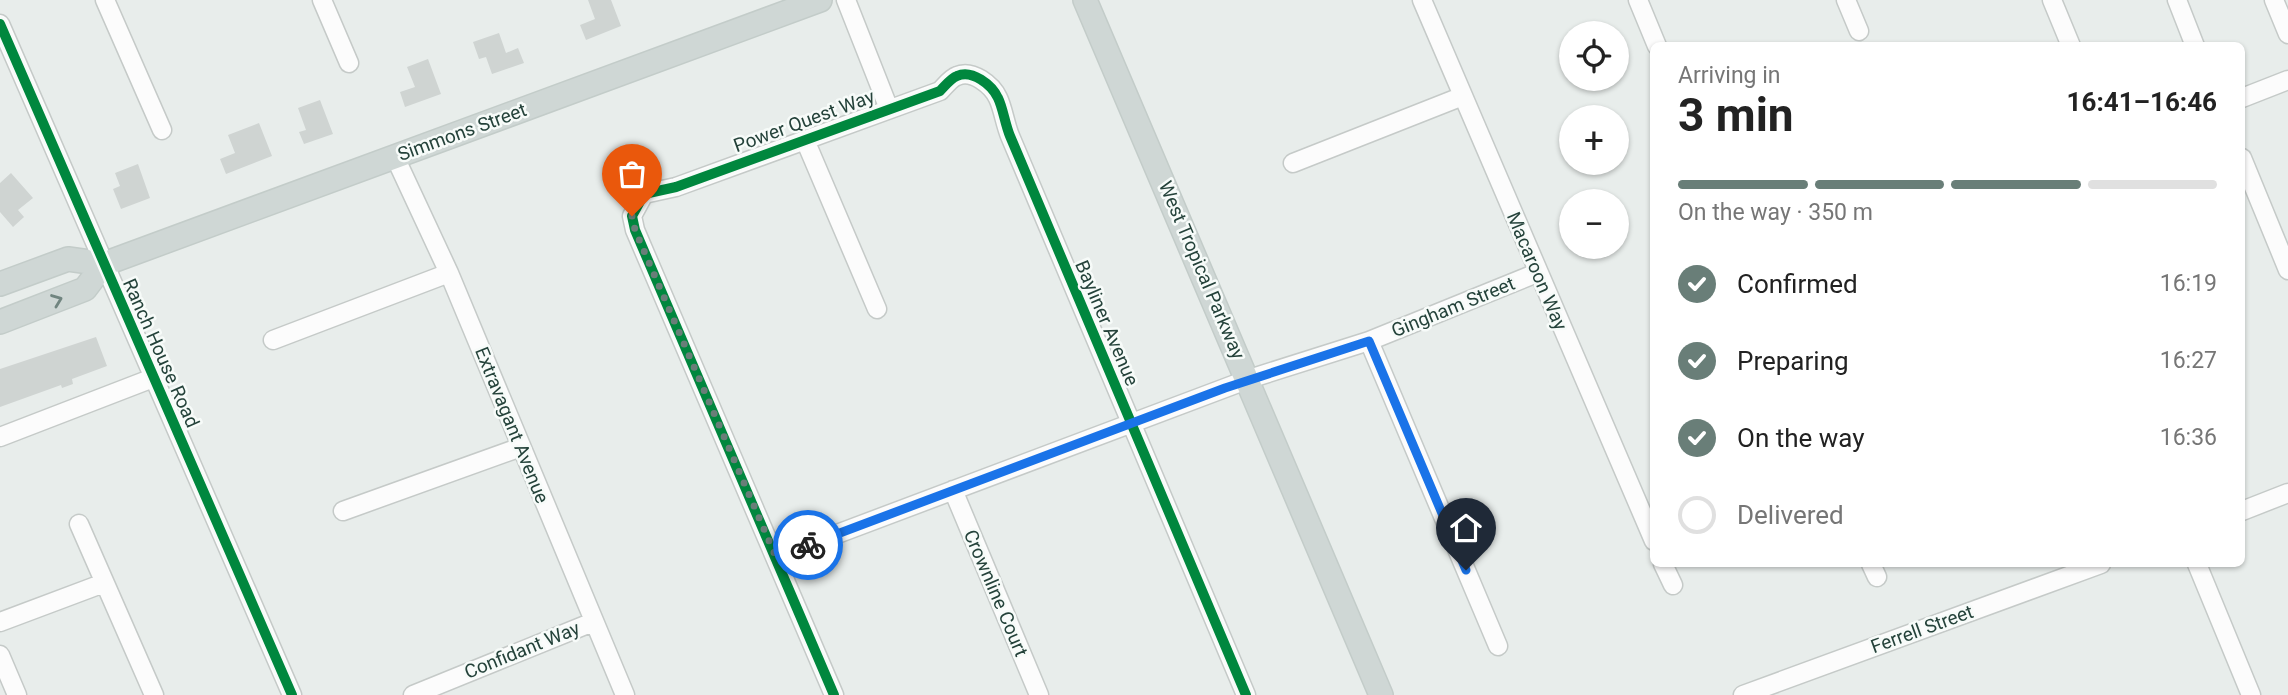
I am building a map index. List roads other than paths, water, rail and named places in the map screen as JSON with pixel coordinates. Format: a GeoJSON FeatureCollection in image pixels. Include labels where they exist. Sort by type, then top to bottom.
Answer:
{"type":"FeatureCollection","features":[{"type":"Feature","properties":{"kind":"main road","name":"Simmons Street"},"geometry":{"type":"LineString","coordinates":[[0,284],[68,259],[104,264],[820,0]]}},
{"type":"Feature","properties":{"kind":"main road","name":"West Tropical Parkway"},"geometry":{"type":"LineString","coordinates":[[1085,0],[1249,379],[1381,695]]}},
{"type":"Feature","properties":{"kind":"main road","name":"Simmons Street"},"geometry":{"type":"LineString","coordinates":[[0,322],[85,289],[104,264]]}},
{"type":"Feature","properties":{"kind":"street"},"geometry":{"type":"LineString","coordinates":[[105,0],[162,130]]}},
{"type":"Feature","properties":{"kind":"street"},"geometry":{"type":"LineString","coordinates":[[322,0],[349,63]]}},
{"type":"Feature","properties":{"kind":"street"},"geometry":{"type":"LineString","coordinates":[[846,0],[889,109]]}},
{"type":"Feature","properties":{"kind":"street","name":"Macaroon Way"},"geometry":{"type":"LineString","coordinates":[[1422,0],[1650,532]]}},
{"type":"Feature","properties":{"kind":"street"},"geometry":{"type":"LineString","coordinates":[[1638,0],[1655,42]]}},
{"type":"Feature","properties":{"kind":"street"},"geometry":{"type":"LineString","coordinates":[[1846,0],[1859,31]]}},
{"type":"Feature","properties":{"kind":"street"},"geometry":{"type":"LineString","coordinates":[[2052,0],[2069,42]]}},
{"type":"Feature","properties":{"kind":"street"},"geometry":{"type":"LineString","coordinates":[[2176,0],[2193,42]]}},
{"type":"Feature","properties":{"kind":"street"},"geometry":{"type":"LineString","coordinates":[[2274,0],[2288,34]]}},
{"type":"Feature","properties":{"kind":"street","name":"Ranch House Road"},"geometry":{"type":"LineString","coordinates":[[0,24],[292,695]]}},
{"type":"Feature","properties":{"kind":"street","name":"Power Quest Way"},"geometry":{"type":"LineString","coordinates":[[776,557],[635,230],[632,216],[636,206],[644,194],[676,187],[940,91],[956,76],[966,74],[985,82]]}},
{"type":"Feature","properties":{"kind":"street"},"geometry":{"type":"LineString","coordinates":[[2245,97],[2288,80]]}},
{"type":"Feature","properties":{"kind":"street","name":"Bayliner Avenue"},"geometry":{"type":"LineString","coordinates":[[985,82],[1000,102],[1010,136],[1246,695]]}},
{"type":"Feature","properties":{"kind":"street"},"geometry":{"type":"LineString","coordinates":[[1293,163],[1463,96]]}},
{"type":"Feature","properties":{"kind":"street"},"geometry":{"type":"LineString","coordinates":[[805,140],[877,309]]}},
{"type":"Feature","properties":{"kind":"street","name":"Extravagant Avenue"},"geometry":{"type":"LineString","coordinates":[[395,157],[449,273],[625,695]]}},
{"type":"Feature","properties":{"kind":"street"},"geometry":{"type":"LineString","coordinates":[[2245,165],[2288,270]]}},
{"type":"Feature","properties":{"kind":"street"},"geometry":{"type":"LineString","coordinates":[[273,340],[449,273]]}},
{"type":"Feature","properties":{"kind":"street","name":"Gingham Street"},"geometry":{"type":"LineString","coordinates":[[776,557],[1130,422],[1249,379],[1369,341],[1537,273]]}},
{"type":"Feature","properties":{"kind":"street"},"geometry":{"type":"LineString","coordinates":[[1369,341],[1498,646]]}},
{"type":"Feature","properties":{"kind":"street"},"geometry":{"type":"LineString","coordinates":[[0,436],[153,378]]}},
{"type":"Feature","properties":{"kind":"street"},"geometry":{"type":"LineString","coordinates":[[342,511],[521,447]]}},
{"type":"Feature","properties":{"kind":"street","name":"Crownline Court"},"geometry":{"type":"LineString","coordinates":[[953,490],[1039,695]]}},
{"type":"Feature","properties":{"kind":"street"},"geometry":{"type":"LineString","coordinates":[[2245,510],[2288,493]]}},
{"type":"Feature","properties":{"kind":"street"},"geometry":{"type":"LineString","coordinates":[[79,524],[154,695]]}},
{"type":"Feature","properties":{"kind":"street"},"geometry":{"type":"LineString","coordinates":[[776,557],[834,695]]}},
{"type":"Feature","properties":{"kind":"street"},"geometry":{"type":"LineString","coordinates":[[1664,567],[1673,585]]}},
{"type":"Feature","properties":{"kind":"street","name":"Ferrell Street"},"geometry":{"type":"LineString","coordinates":[[1743,695],[2093,567]]}},
{"type":"Feature","properties":{"kind":"street"},"geometry":{"type":"LineString","coordinates":[[2198,567],[2251,695]]}},
{"type":"Feature","properties":{"kind":"street"},"geometry":{"type":"LineString","coordinates":[[0,622],[104,583]]}},
{"type":"Feature","properties":{"kind":"street","name":"Confidant Way"},"geometry":{"type":"LineString","coordinates":[[418,694],[593,622]]}},
{"type":"Feature","properties":{"kind":"street"},"geometry":{"type":"LineString","coordinates":[[0,654],[17,695]]}}]}
